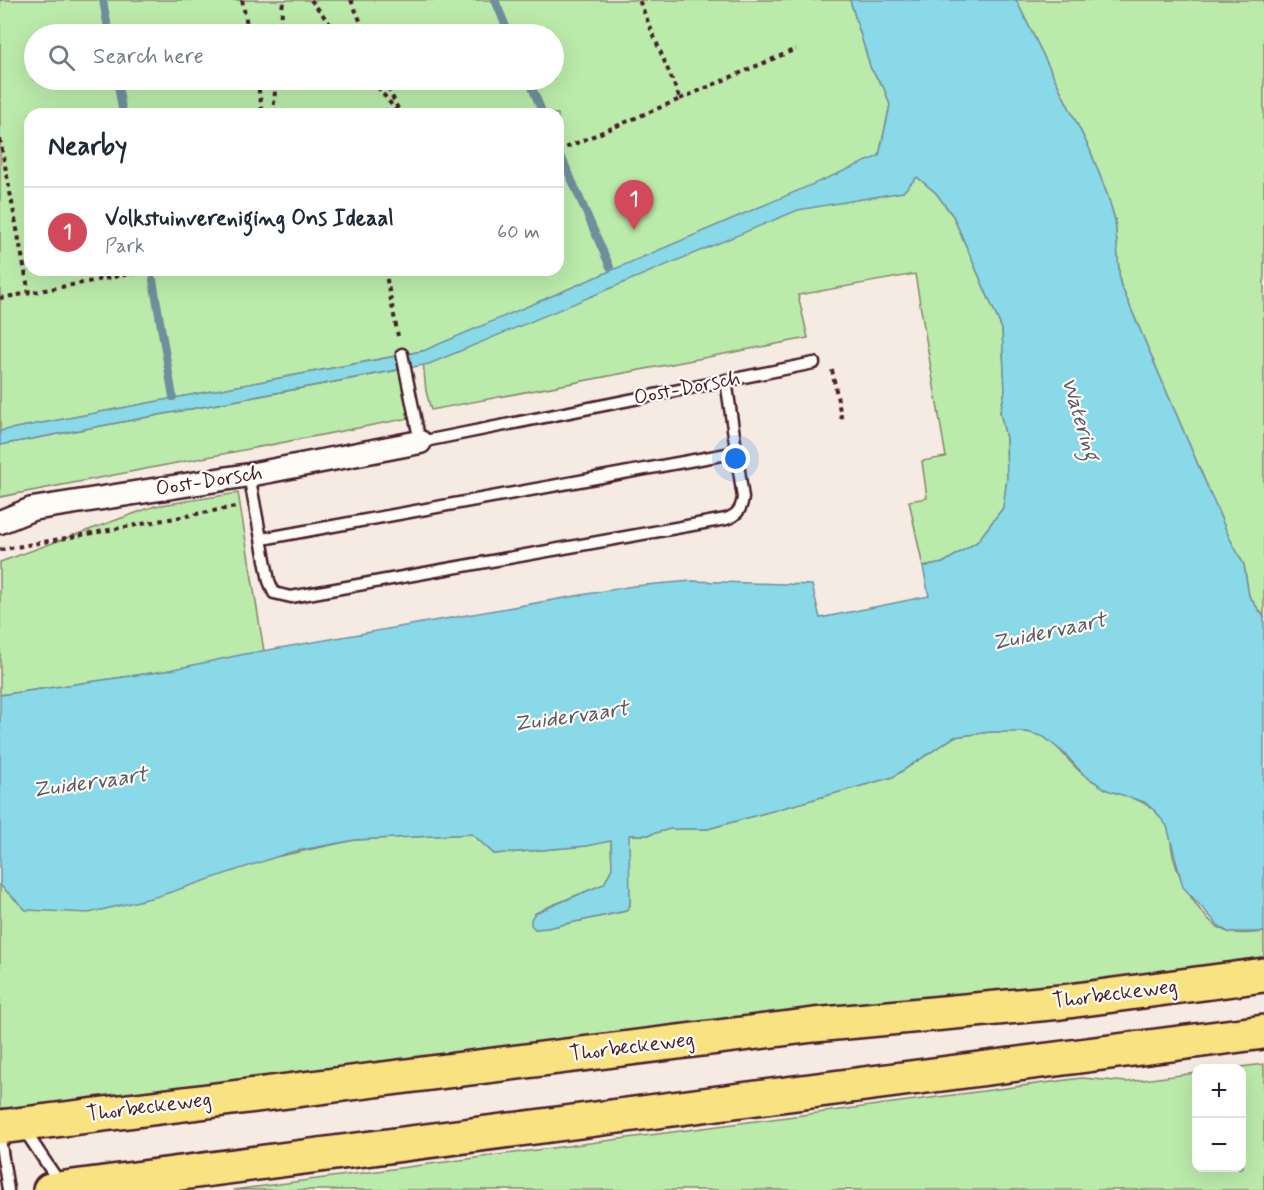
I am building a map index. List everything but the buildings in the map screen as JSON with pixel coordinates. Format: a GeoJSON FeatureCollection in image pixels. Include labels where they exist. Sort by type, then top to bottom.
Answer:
{"type":"FeatureCollection","features":[{"type":"Feature","properties":{"kind":"main road","name":"Thorbeckeweg"},"geometry":{"type":"LineString","coordinates":[[7,1130],[802,1026],[1061,1002],[1264,975]]}},
{"type":"Feature","properties":{"kind":"main road"},"geometry":{"type":"LineString","coordinates":[[59,1189],[1264,1032]]}},
{"type":"Feature","properties":{"kind":"street","name":"Oost-Dorsch"},"geometry":{"type":"LineString","coordinates":[[0,522],[32,509],[249,475],[420,442]]}},
{"type":"Feature","properties":{"kind":"lane"},"geometry":{"type":"LineString","coordinates":[[402,354],[420,442]]}},
{"type":"Feature","properties":{"kind":"lane","name":"Oost-Dorsch"},"geometry":{"type":"LineString","coordinates":[[420,442],[814,363]]}},
{"type":"Feature","properties":{"kind":"lane"},"geometry":{"type":"LineString","coordinates":[[249,475],[274,593],[291,597],[726,519],[735,516],[741,509],[743,498],[726,380]]}},
{"type":"Feature","properties":{"kind":"lane"},"geometry":{"type":"LineString","coordinates":[[262,539],[738,452]]}},
{"type":"Feature","properties":{"kind":"lane"},"geometry":{"type":"LineString","coordinates":[[7,1130],[59,1189]]}},
{"type":"Feature","properties":{"kind":"lane"},"geometry":{"type":"LineString","coordinates":[[7,1130],[8,1190]]}},
{"type":"Feature","properties":{"kind":"path"},"geometry":{"type":"LineString","coordinates":[[243,0],[247,24]]}},
{"type":"Feature","properties":{"kind":"path"},"geometry":{"type":"LineString","coordinates":[[281,24],[283,0]]}},
{"type":"Feature","properties":{"kind":"path"},"geometry":{"type":"LineString","coordinates":[[311,0],[330,24]]}},
{"type":"Feature","properties":{"kind":"path"},"geometry":{"type":"LineString","coordinates":[[351,0],[362,24]]}},
{"type":"Feature","properties":{"kind":"path"},"geometry":{"type":"LineString","coordinates":[[639,0],[680,99]]}},
{"type":"Feature","properties":{"kind":"path"},"geometry":{"type":"LineString","coordinates":[[564,148],[796,49]]}},
{"type":"Feature","properties":{"kind":"path"},"geometry":{"type":"LineString","coordinates":[[259,90],[262,108]]}},
{"type":"Feature","properties":{"kind":"path"},"geometry":{"type":"LineString","coordinates":[[274,108],[275,90]]}},
{"type":"Feature","properties":{"kind":"path"},"geometry":{"type":"LineString","coordinates":[[380,90],[394,108]]}},
{"type":"Feature","properties":{"kind":"path"},"geometry":{"type":"LineString","coordinates":[[389,90],[397,108]]}},
{"type":"Feature","properties":{"kind":"path"},"geometry":{"type":"LineString","coordinates":[[0,140],[24,267]]}},
{"type":"Feature","properties":{"kind":"path"},"geometry":{"type":"LineString","coordinates":[[26,276],[29,293]]}},
{"type":"Feature","properties":{"kind":"path"},"geometry":{"type":"LineString","coordinates":[[0,298],[119,276]]}},
{"type":"Feature","properties":{"kind":"path"},"geometry":{"type":"LineString","coordinates":[[386,276],[402,354]]}},
{"type":"Feature","properties":{"kind":"path"},"geometry":{"type":"LineString","coordinates":[[0,550],[254,503]]}},
{"type":"Feature","properties":{"kind":"green space"},"geometry":{"type":"Polygon","coordinates":[[[0,0],[850,0],[871,69],[884,88],[890,105],[879,156],[902,191],[917,177],[936,193],[953,216],[1002,329],[1005,391],[1000,412],[1006,438],[1007,478],[1003,508],[977,542],[943,563],[923,567],[909,501],[927,498],[922,461],[946,457],[915,274],[798,295],[808,338],[431,410],[426,391],[422,351],[0,431],[0,0]]]}},
{"type":"Feature","properties":{"kind":"green space"},"geometry":{"type":"Polygon","coordinates":[[[1016,0],[1264,0],[1264,617],[1249,596],[1244,565],[1229,537],[1120,283],[1115,220],[1090,150],[1016,0]]]}},
{"type":"Feature","properties":{"kind":"green space"},"geometry":{"type":"Polygon","coordinates":[[[404,369],[415,417],[0,497],[0,445],[404,369]]]}},
{"type":"Feature","properties":{"kind":"green space"},"geometry":{"type":"Polygon","coordinates":[[[238,493],[264,651],[165,671],[0,695],[0,562],[155,506],[238,493]]]}},
{"type":"Feature","properties":{"kind":"green space"},"geometry":{"type":"Polygon","coordinates":[[[1010,731],[1038,734],[1055,745],[1078,770],[1093,781],[1140,801],[1160,815],[1167,825],[1176,866],[1193,900],[1209,920],[1228,932],[1241,934],[1264,932],[1264,959],[1259,962],[1164,975],[32,1107],[0,1108],[0,885],[26,910],[355,840],[472,834],[494,854],[587,846],[611,840],[612,868],[604,884],[545,908],[535,929],[547,928],[626,911],[630,905],[628,835],[648,835],[670,829],[708,829],[893,777],[954,737],[1010,731]]]}},
{"type":"Feature","properties":{"kind":"green space"},"geometry":{"type":"Polygon","coordinates":[[[1264,1064],[1264,1190],[233,1190],[1082,1078],[1127,1082],[1192,1074],[1192,1172],[1246,1172],[1246,1066],[1264,1064]]]}},
{"type":"Feature","properties":{"kind":"water"},"geometry":{"type":"Polygon","coordinates":[[[850,0],[1016,0],[1090,150],[1115,220],[1120,283],[1229,537],[1244,565],[1249,596],[1264,617],[1264,932],[1228,932],[1218,925],[1183,887],[1167,826],[1155,811],[1144,802],[1107,790],[1083,774],[1065,754],[1044,737],[1027,732],[990,732],[954,737],[893,777],[708,829],[670,829],[648,835],[629,835],[630,905],[626,911],[547,928],[535,929],[531,925],[531,919],[535,913],[604,884],[612,868],[611,841],[587,846],[494,854],[472,834],[355,840],[291,852],[159,896],[89,913],[26,910],[0,885],[0,695],[165,671],[245,654],[633,586],[692,581],[812,585],[820,618],[929,596],[923,567],[943,563],[977,542],[1003,508],[1007,478],[1006,438],[1000,412],[1005,391],[1002,329],[953,216],[936,193],[917,177],[903,192],[798,210],[429,364],[0,445],[0,431],[423,351],[879,156],[890,105],[884,88],[871,69],[850,0]]]}},
{"type":"Feature","properties":{"kind":"waterway"},"geometry":{"type":"LineString","coordinates":[[103,0],[107,24]]}},
{"type":"Feature","properties":{"kind":"waterway"},"geometry":{"type":"LineString","coordinates":[[495,0],[505,24]]}},
{"type":"Feature","properties":{"kind":"waterway"},"geometry":{"type":"LineString","coordinates":[[119,90],[122,108]]}},
{"type":"Feature","properties":{"kind":"waterway"},"geometry":{"type":"LineString","coordinates":[[533,90],[541,108]]}},
{"type":"Feature","properties":{"kind":"waterway"},"geometry":{"type":"LineString","coordinates":[[564,162],[610,267]]}},
{"type":"Feature","properties":{"kind":"waterway"},"geometry":{"type":"LineString","coordinates":[[153,280],[173,397]]}},
{"type":"Feature","properties":{"kind":"place","name":"Volkstuinvereniging Ons Ideaal"},"geometry":{"type":"Point","coordinates":[634,230]}},
{"type":"Feature","properties":{"kind":"water label","name":"Watering"},"geometry":{"type":"Point","coordinates":[1080,419]}},
{"type":"Feature","properties":{"kind":"water label","name":"Zuidervaart"},"geometry":{"type":"Point","coordinates":[1049,632]}},
{"type":"Feature","properties":{"kind":"water label","name":"Zuidervaart"},"geometry":{"type":"Point","coordinates":[571,717]}},
{"type":"Feature","properties":{"kind":"water label","name":"Zuidervaart"},"geometry":{"type":"Point","coordinates":[90,783]}}]}
